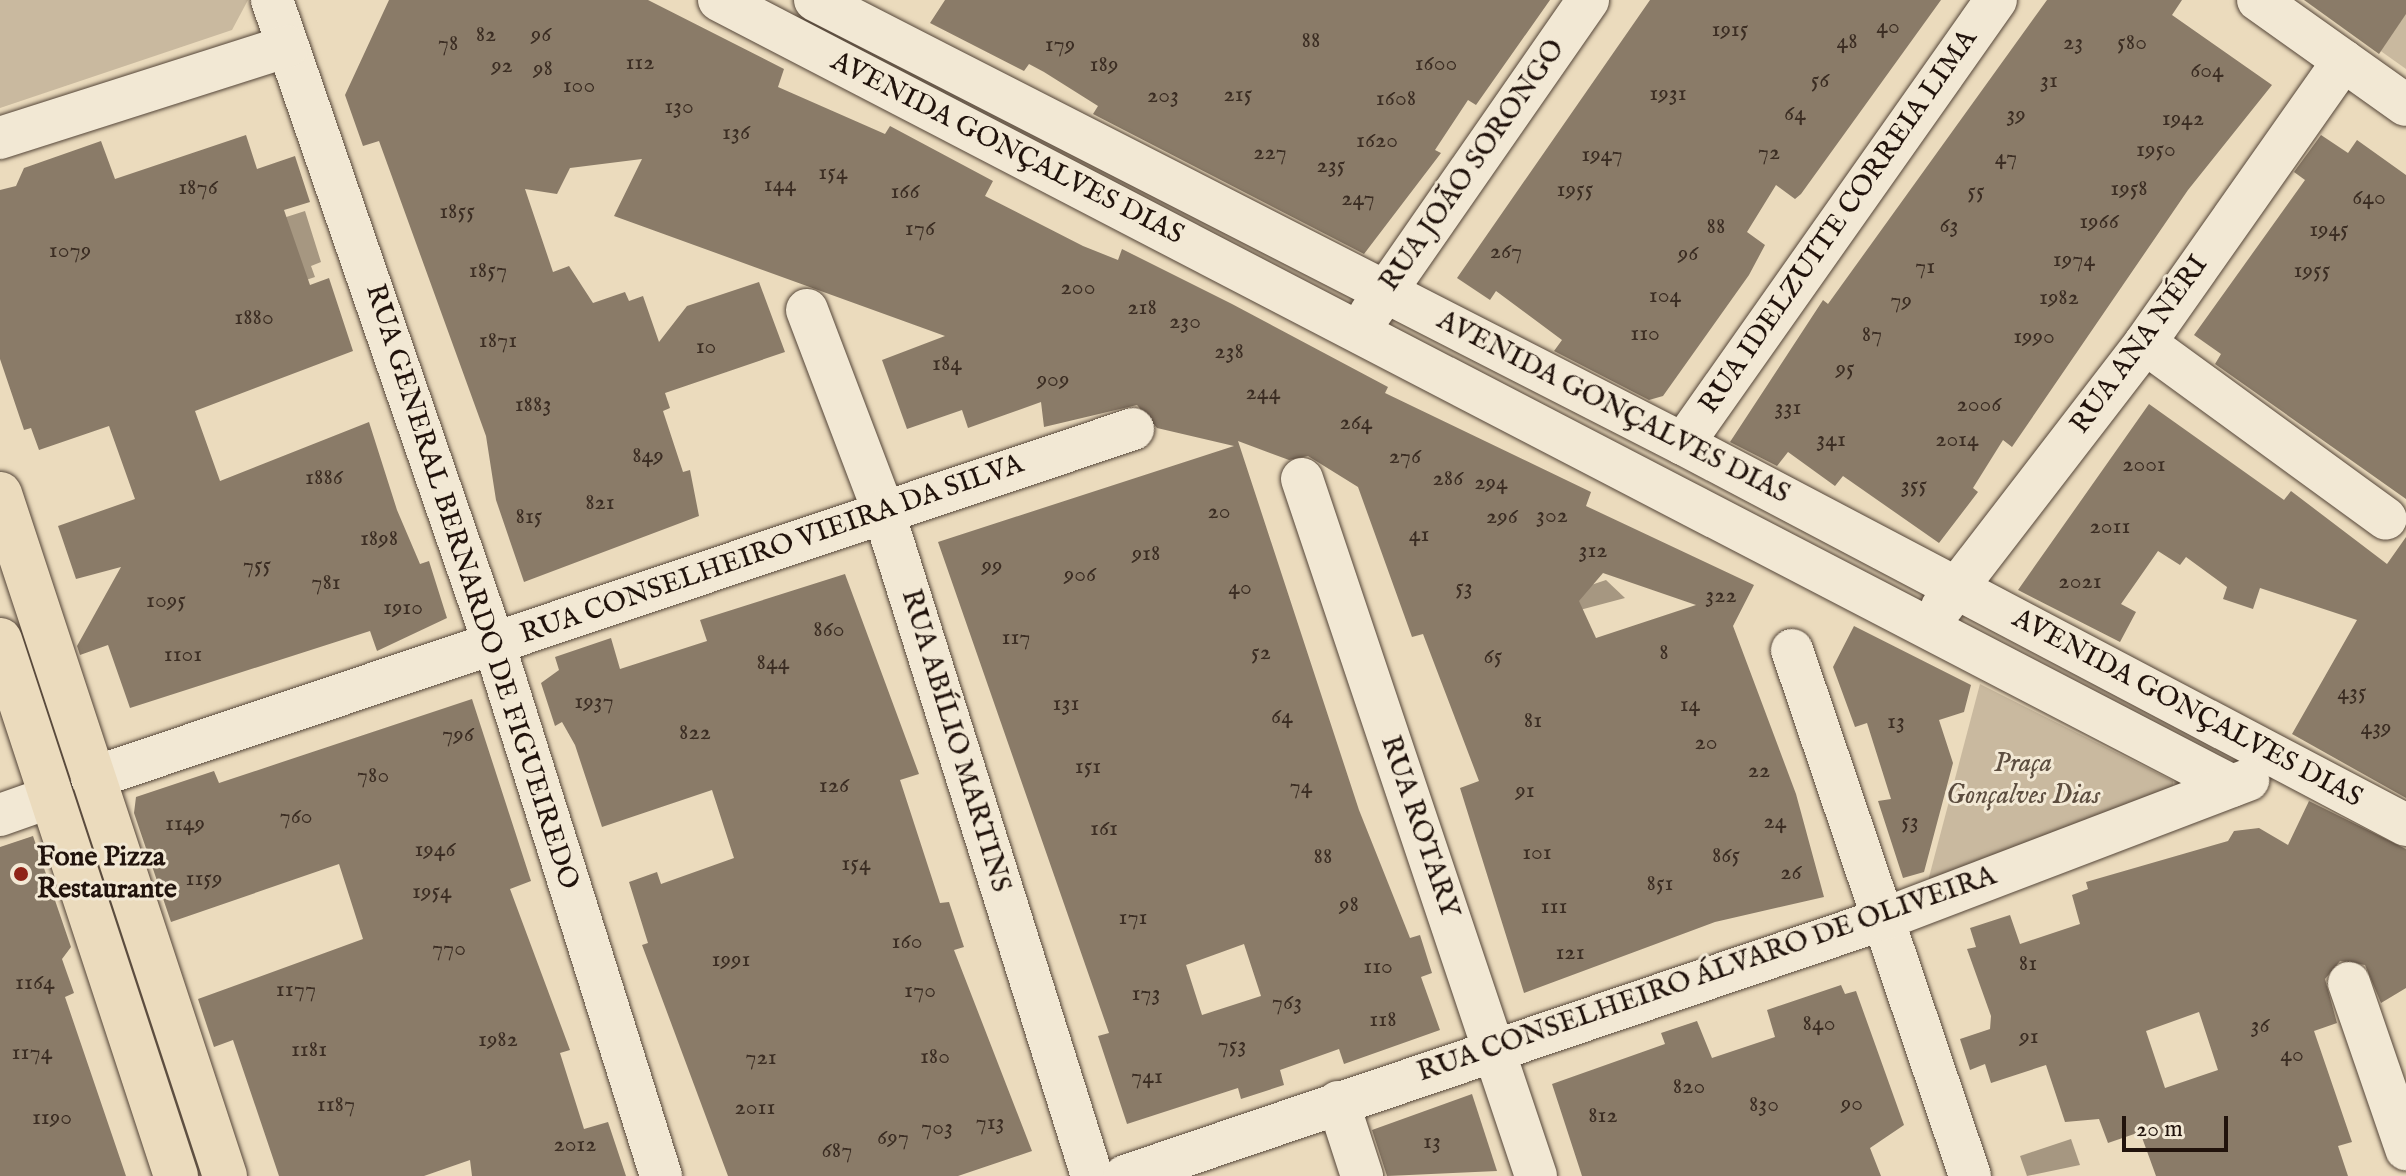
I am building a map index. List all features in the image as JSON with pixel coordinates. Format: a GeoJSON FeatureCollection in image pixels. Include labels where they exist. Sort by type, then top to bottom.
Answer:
{"type":"FeatureCollection","features":[{"type":"Feature","properties":{"kind":"main road"},"geometry":{"type":"LineString","coordinates":[[0,494],[225,1176]]}},
{"type":"Feature","properties":{"kind":"main road"},"geometry":{"type":"LineString","coordinates":[[0,640],[176,1176]]}},
{"type":"Feature","properties":{"kind":"street","name":"RUA GENERAL BERNARDO DE FIGUEIREDO"},"geometry":{"type":"LineString","coordinates":[[272,0],[494,644],[661,1176]]}},
{"type":"Feature","properties":{"kind":"street","name":"AVENIDA GONÇALVES DIAS"},"geometry":{"type":"LineString","coordinates":[[719,0],[780,13],[1357,330],[1929,624],[2232,786]]}},
{"type":"Feature","properties":{"kind":"street","name":"AVENIDA GONÇALVES DIAS"},"geometry":{"type":"LineString","coordinates":[[815,0],[1683,444],[2406,825]]}},
{"type":"Feature","properties":{"kind":"street","name":"RUA JOÃO SORONGO"},"geometry":{"type":"LineString","coordinates":[[1357,330],[1387,292],[1588,0]]}},
{"type":"Feature","properties":{"kind":"street","name":"RUA IDELZUITE CORREIA LIMA"},"geometry":{"type":"LineString","coordinates":[[1683,444],[1996,0]]}},
{"type":"Feature","properties":{"kind":"street"},"geometry":{"type":"LineString","coordinates":[[2258,0],[2406,105]]}},
{"type":"Feature","properties":{"kind":"street"},"geometry":{"type":"LineString","coordinates":[[0,138],[288,46]]}},
{"type":"Feature","properties":{"kind":"street","name":"RUA ANA NÉRI"},"geometry":{"type":"LineString","coordinates":[[1929,624],[2145,343],[2343,61]]}},
{"type":"Feature","properties":{"kind":"street","name":"RUA ABÍLIO MARTINS"},"geometry":{"type":"LineString","coordinates":[[807,310],[883,510],[1092,1176]]}},
{"type":"Feature","properties":{"kind":"street"},"geometry":{"type":"LineString","coordinates":[[2145,343],[2386,519]]}},
{"type":"Feature","properties":{"kind":"street","name":"RUA CONSELHEIRO VIEIRA DA SILVA"},"geometry":{"type":"LineString","coordinates":[[92,778],[883,510],[1133,429]]}},
{"type":"Feature","properties":{"kind":"street","name":"RUA ROTARY"},"geometry":{"type":"LineString","coordinates":[[1302,479],[1536,1176]]}},
{"type":"Feature","properties":{"kind":"street"},"geometry":{"type":"LineString","coordinates":[[1792,650],[1970,1176]]}},
{"type":"Feature","properties":{"kind":"street","name":"RUA CONSELHEIRO ÁLVARO DE OLIVEIRA"},"geometry":{"type":"LineString","coordinates":[[1125,1176],[1884,919],[2286,764]]}},
{"type":"Feature","properties":{"kind":"street"},"geometry":{"type":"LineString","coordinates":[[0,815],[51,797]]}},
{"type":"Feature","properties":{"kind":"street"},"geometry":{"type":"LineString","coordinates":[[2349,983],[2406,1149]]}},
{"type":"Feature","properties":{"kind":"street"},"geometry":{"type":"LineString","coordinates":[[1338,1102],[1362,1176]]}},
{"type":"Feature","properties":{"kind":"green space"},"geometry":{"type":"Polygon","coordinates":[[[0,0],[248,0],[232,30],[0,108],[0,0]]]}},
{"type":"Feature","properties":{"kind":"green space"},"geometry":{"type":"Polygon","coordinates":[[[2309,0],[2406,0],[2406,69],[2309,0]]]}},
{"type":"Feature","properties":{"kind":"green space","name":"Praça Gonçalves Dias"},"geometry":{"type":"Polygon","coordinates":[[[1980,684],[2173,781],[2173,799],[1928,881],[1980,684]]]}},
{"type":"Feature","properties":{"kind":"shaded area"},"geometry":{"type":"Polygon","coordinates":[[[305,211],[321,262],[311,266],[315,277],[297,283],[277,220],[305,211]]]}},
{"type":"Feature","properties":{"kind":"shaded area"},"geometry":{"type":"Polygon","coordinates":[[[1606,580],[1625,598],[1576,611],[1570,592],[1606,580]]]}},
{"type":"Feature","properties":{"kind":"shaded area"},"geometry":{"type":"Polygon","coordinates":[[[2071,1139],[2080,1165],[2027,1176],[2020,1156],[2071,1139]]]}},
{"type":"Feature","properties":{"kind":"building"},"geometry":{"type":"Polygon","coordinates":[[[389,0],[648,0],[784,69],[778,87],[885,134],[890,126],[993,181],[985,196],[1083,246],[1118,260],[1122,249],[1388,387],[1385,393],[1591,492],[1586,506],[1754,585],[1733,626],[1796,794],[1824,897],[1715,922],[1524,993],[1460,788],[1479,781],[1423,634],[1412,637],[1358,487],[1308,456],[1289,460],[1238,441],[1359,810],[1410,938],[1420,935],[1432,973],[1421,977],[1440,1030],[1344,1064],[1339,1049],[1280,1070],[1284,1085],[1241,1099],[1238,1088],[1127,1124],[1098,1036],[1109,1033],[938,542],[1234,446],[1157,428],[1137,405],[1044,427],[1041,402],[968,428],[962,410],[907,429],[882,360],[945,336],[614,216],[642,159],[570,168],[557,194],[525,189],[553,272],[569,266],[593,303],[625,292],[629,301],[643,296],[659,342],[687,306],[759,282],[785,352],[665,393],[670,408],[663,411],[683,472],[690,470],[699,516],[524,582],[496,500],[486,436],[379,141],[363,146],[345,95],[389,0]],[[1603,573],[1579,601],[1596,638],[1696,605],[1603,573]],[[1244,944],[1186,965],[1202,1015],[1261,996],[1244,944]]]}},
{"type":"Feature","properties":{"kind":"building"},"geometry":{"type":"Polygon","coordinates":[[[945,0],[1550,0],[1476,105],[1468,100],[1435,150],[1441,153],[1364,254],[1093,114],[1098,106],[1029,64],[1024,71],[930,23],[945,0]]]}},
{"type":"Feature","properties":{"kind":"building"},"geometry":{"type":"Polygon","coordinates":[[[1650,0],[1941,0],[1801,194],[1795,199],[1776,185],[1747,232],[1765,245],[1749,275],[1663,396],[1649,400],[1554,351],[1562,340],[1496,291],[1490,300],[1457,278],[1650,0]]]}},
{"type":"Feature","properties":{"kind":"building"},"geometry":{"type":"Polygon","coordinates":[[[2047,0],[2182,0],[2172,15],[2272,85],[2188,190],[2012,447],[2003,440],[1973,488],[1978,492],[1939,543],[1843,476],[1835,486],[1788,452],[1777,466],[1730,442],[1823,300],[1828,304],[2047,0]]]}},
{"type":"Feature","properties":{"kind":"building"},"geometry":{"type":"Polygon","coordinates":[[[2304,0],[2406,0],[2406,14],[2379,54],[2304,0]]]}},
{"type":"Feature","properties":{"kind":"building"},"geometry":{"type":"Polygon","coordinates":[[[246,135],[257,169],[295,156],[310,202],[284,210],[310,285],[329,278],[353,351],[195,411],[220,481],[369,422],[397,510],[420,564],[429,561],[447,618],[377,651],[370,631],[130,708],[108,645],[80,655],[77,646],[121,567],[76,579],[58,526],[135,499],[109,426],[39,450],[31,428],[24,430],[0,359],[0,190],[16,186],[24,168],[101,141],[115,179],[246,135]]]}},
{"type":"Feature","properties":{"kind":"building"},"geometry":{"type":"Polygon","coordinates":[[[2321,135],[2348,153],[2357,140],[2406,175],[2406,499],[2215,364],[2221,354],[2194,335],[2305,180],[2294,172],[2321,135]]]}},
{"type":"Feature","properties":{"kind":"building"},"geometry":{"type":"Polygon","coordinates":[[[2149,404],[2284,500],[2291,491],[2387,564],[2406,537],[2406,798],[2292,734],[2357,620],[2260,588],[2253,609],[2223,599],[2227,587],[2186,557],[2180,565],[2158,551],[2121,604],[2136,612],[2120,642],[2018,590],[2149,404]]]}},
{"type":"Feature","properties":{"kind":"building"},"geometry":{"type":"Polygon","coordinates":[[[845,574],[919,774],[900,780],[940,903],[949,902],[964,947],[954,950],[1032,1151],[958,1176],[728,1176],[642,945],[648,943],[629,882],[657,872],[661,884],[734,858],[712,790],[602,827],[575,745],[562,722],[555,726],[541,683],[559,670],[555,657],[611,638],[620,669],[707,641],[700,620],[845,574]]]}},
{"type":"Feature","properties":{"kind":"building"},"geometry":{"type":"Polygon","coordinates":[[[1854,626],[1971,685],[1964,712],[1939,720],[1953,763],[1924,872],[1903,878],[1878,801],[1891,799],[1867,723],[1855,727],[1833,667],[1854,626]]]}},
{"type":"Feature","properties":{"kind":"building"},"geometry":{"type":"Polygon","coordinates":[[[472,699],[531,881],[510,889],[570,1050],[560,1053],[584,1129],[608,1122],[626,1176],[472,1176],[470,1160],[424,1176],[279,1176],[233,1040],[214,1047],[198,999],[363,939],[339,864],[171,922],[134,813],[136,797],[214,771],[219,783],[472,699]]]}},
{"type":"Feature","properties":{"kind":"building"},"geometry":{"type":"Polygon","coordinates":[[[2309,801],[2406,849],[2406,988],[2381,1003],[2365,965],[2340,961],[2325,979],[2337,1023],[2314,1031],[2352,1142],[2338,1146],[2348,1176],[2156,1176],[2140,1132],[2108,1143],[2099,1119],[2065,1122],[2046,1065],[1991,1083],[1985,1064],[1970,1070],[1960,1039],[1990,1029],[1991,1016],[1967,949],[1976,947],[1970,928],[2010,915],[2020,944],[2080,924],[2072,895],[2088,889],[2086,882],[2228,841],[2234,831],[2259,828],[2288,845],[2309,801]],[[2199,1012],[2146,1031],[2165,1088],[2218,1070],[2199,1012]]]}},
{"type":"Feature","properties":{"kind":"building"},"geometry":{"type":"Polygon","coordinates":[[[33,836],[71,947],[62,959],[74,993],[65,997],[126,1176],[0,1176],[0,847],[33,836]]]}},
{"type":"Feature","properties":{"kind":"building"},"geometry":{"type":"Polygon","coordinates":[[[1841,985],[1845,994],[1856,991],[1904,1125],[1870,1148],[1881,1176],[1582,1176],[1552,1084],[1665,1044],[1661,1033],[1697,1021],[1712,1058],[1775,1037],[1767,1010],[1841,985]]]}},
{"type":"Feature","properties":{"kind":"building"},"geometry":{"type":"Polygon","coordinates":[[[1472,1094],[1497,1171],[1387,1176],[1372,1130],[1472,1094]]]}},
{"type":"Feature","properties":{"kind":"place","name":"Fone Pizza Restaurante"},"geometry":{"type":"Point","coordinates":[21,874]}}]}
